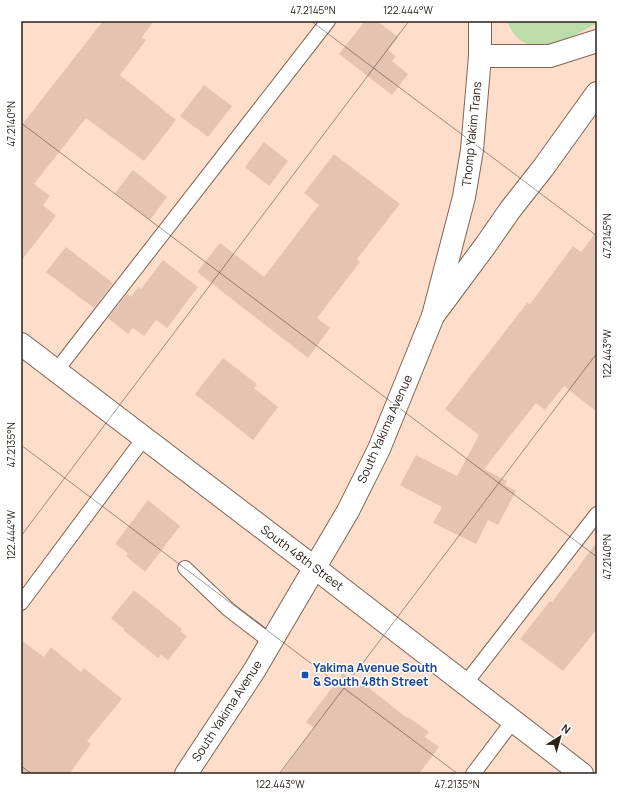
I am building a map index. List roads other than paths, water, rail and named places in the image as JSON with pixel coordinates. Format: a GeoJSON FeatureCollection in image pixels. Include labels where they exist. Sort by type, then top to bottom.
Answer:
{"type":"FeatureCollection","features":[{"type":"Feature","properties":{"kind":"main road","name":"Thomp Yakim Trans"},"geometry":{"type":"LineString","coordinates":[[433,316],[464,197],[472,150],[480,56],[480,21]]}},
{"type":"Feature","properties":{"kind":"main road"},"geometry":{"type":"LineString","coordinates":[[480,56],[550,56],[597,40]]}},
{"type":"Feature","properties":{"kind":"main road","name":"South Yakima Avenue"},"geometry":{"type":"LineString","coordinates":[[186,774],[271,642],[348,511],[379,449],[433,316],[597,93]]}},
{"type":"Feature","properties":{"kind":"main road","name":"South 48th Street"},"geometry":{"type":"LineString","coordinates":[[21,344],[582,774]]}},
{"type":"Feature","properties":{"kind":"lane"},"geometry":{"type":"LineString","coordinates":[[56,371],[328,21]]}},
{"type":"Feature","properties":{"kind":"lane"},"geometry":{"type":"LineString","coordinates":[[21,603],[144,438]]}},
{"type":"Feature","properties":{"kind":"lane"},"geometry":{"type":"LineString","coordinates":[[465,684],[597,514]]}},
{"type":"Feature","properties":{"kind":"lane"},"geometry":{"type":"LineString","coordinates":[[185,568],[228,609],[271,642]]}},
{"type":"Feature","properties":{"kind":"lane"},"geometry":{"type":"LineString","coordinates":[[472,774],[513,721]]}},
{"type":"Feature","properties":{"kind":"place","name":"Yakima Avenue South & South 48th Street"},"geometry":{"type":"Point","coordinates":[305,675]}}]}
